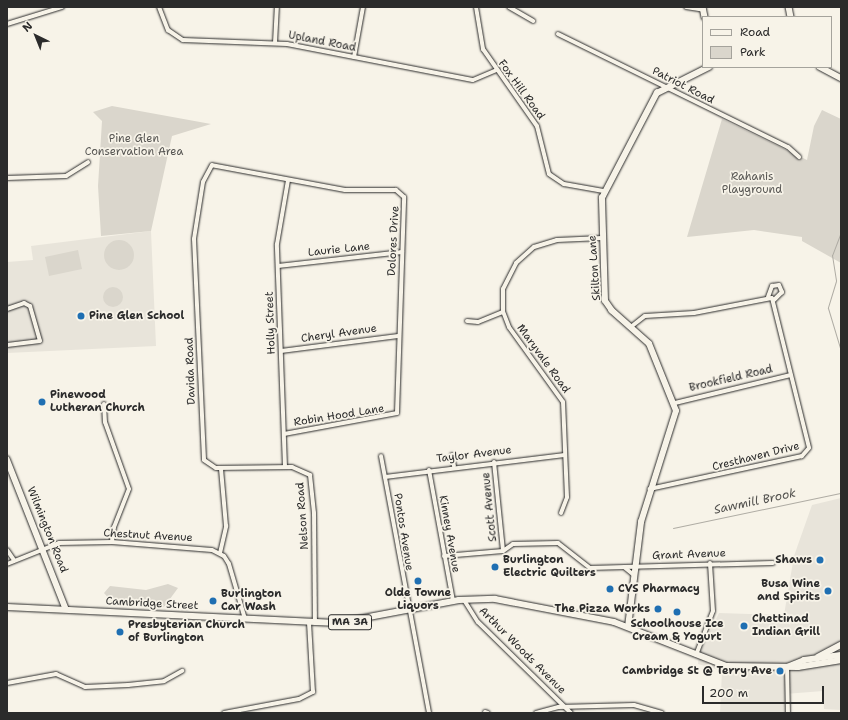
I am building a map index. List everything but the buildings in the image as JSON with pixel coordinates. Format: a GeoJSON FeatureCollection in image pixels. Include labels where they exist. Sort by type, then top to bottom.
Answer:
{"type":"FeatureCollection","features":[{"type":"Feature","properties":{"kind":"main road","name":"Cambridge Street"},"geometry":{"type":"LineString","coordinates":[[7,607],[312,622],[357,622],[453,601],[508,601],[628,627],[695,657],[738,668],[787,667],[841,660]]}},
{"type":"Feature","properties":{"kind":"main road","name":"Cambridge Street"},"geometry":{"type":"LineString","coordinates":[[787,667],[813,659],[841,655]]}},
{"type":"Feature","properties":{"kind":"street"},"geometry":{"type":"LineString","coordinates":[[7,24],[62,7]]}},
{"type":"Feature","properties":{"kind":"street","name":"Upland Road"},"geometry":{"type":"LineString","coordinates":[[158,7],[168,30],[180,39],[275,43],[473,80],[496,70]]}},
{"type":"Feature","properties":{"kind":"street"},"geometry":{"type":"LineString","coordinates":[[275,43],[277,7]]}},
{"type":"Feature","properties":{"kind":"street"},"geometry":{"type":"LineString","coordinates":[[354,58],[363,7]]}},
{"type":"Feature","properties":{"kind":"street","name":"Fox Hill Road"},"geometry":{"type":"LineString","coordinates":[[476,7],[479,41],[496,70],[537,126],[550,176],[564,184],[603,191]]}},
{"type":"Feature","properties":{"kind":"street"},"geometry":{"type":"LineString","coordinates":[[509,7],[533,21]]}},
{"type":"Feature","properties":{"kind":"street"},"geometry":{"type":"LineString","coordinates":[[686,7],[703,9]]}},
{"type":"Feature","properties":{"kind":"street","name":"Patriot Road"},"geometry":{"type":"LineString","coordinates":[[558,34],[788,147],[799,156]]}},
{"type":"Feature","properties":{"kind":"street","name":"Skilton Lane"},"geometry":{"type":"LineString","coordinates":[[628,627],[634,566],[649,489],[676,418],[675,403],[651,348],[632,326],[606,303],[602,238],[603,191],[654,97],[665,87],[707,68]]}},
{"type":"Feature","properties":{"kind":"street"},"geometry":{"type":"LineString","coordinates":[[822,68],[841,78]]}},
{"type":"Feature","properties":{"kind":"street"},"geometry":{"type":"LineString","coordinates":[[7,178],[66,176],[88,162]]}},
{"type":"Feature","properties":{"kind":"street","name":"Dolores Drive"},"geometry":{"type":"LineString","coordinates":[[209,167],[215,164],[288,180],[345,190],[400,192],[404,201],[398,336],[397,414]]}},
{"type":"Feature","properties":{"kind":"street","name":"Davida Road"},"geometry":{"type":"LineString","coordinates":[[209,167],[196,220],[194,256],[204,459],[210,466],[221,469]]}},
{"type":"Feature","properties":{"kind":"street","name":"Holly Street"},"geometry":{"type":"LineString","coordinates":[[285,467],[278,266],[278,224],[288,180]]}},
{"type":"Feature","properties":{"kind":"street","name":"Maryvale Road"},"geometry":{"type":"LineString","coordinates":[[562,514],[567,498],[562,400],[512,332],[504,312],[507,278],[529,251],[557,240],[602,238]]}},
{"type":"Feature","properties":{"kind":"street","name":"Laurie Lane"},"geometry":{"type":"LineString","coordinates":[[278,266],[402,252]]}},
{"type":"Feature","properties":{"kind":"street","name":"Cresthaven Drive"},"geometry":{"type":"LineString","coordinates":[[649,489],[805,455],[809,448],[774,300],[782,292],[779,285],[772,286],[768,297]]}},
{"type":"Feature","properties":{"kind":"street"},"geometry":{"type":"LineString","coordinates":[[632,326],[646,316],[694,313],[768,297],[774,300]]}},
{"type":"Feature","properties":{"kind":"street"},"geometry":{"type":"LineString","coordinates":[[7,309],[24,303],[30,306],[40,341],[7,345]]}},
{"type":"Feature","properties":{"kind":"street"},"geometry":{"type":"LineString","coordinates":[[467,321],[479,322],[504,312]]}},
{"type":"Feature","properties":{"kind":"street","name":"Cheryl Avenue"},"geometry":{"type":"LineString","coordinates":[[281,352],[398,336]]}},
{"type":"Feature","properties":{"kind":"street","name":"Brookfield Road"},"geometry":{"type":"LineString","coordinates":[[675,403],[792,375]]}},
{"type":"Feature","properties":{"kind":"street"},"geometry":{"type":"LineString","coordinates":[[104,404],[105,422],[129,489],[114,527],[112,542]]}},
{"type":"Feature","properties":{"kind":"street","name":"Robin Hood Lane"},"geometry":{"type":"LineString","coordinates":[[284,434],[397,414]]}},
{"type":"Feature","properties":{"kind":"street"},"geometry":{"type":"LineString","coordinates":[[452,455],[454,466]]}},
{"type":"Feature","properties":{"kind":"street","name":"Taylor Avenue"},"geometry":{"type":"LineString","coordinates":[[385,477],[454,466],[565,455]]}},
{"type":"Feature","properties":{"kind":"street","name":"Pontos Avenue"},"geometry":{"type":"LineString","coordinates":[[381,456],[429,713]]}},
{"type":"Feature","properties":{"kind":"street","name":"Wilmington Road"},"geometry":{"type":"LineString","coordinates":[[7,458],[66,609]]}},
{"type":"Feature","properties":{"kind":"street","name":"Scott Avenue"},"geometry":{"type":"LineString","coordinates":[[494,462],[503,551]]}},
{"type":"Feature","properties":{"kind":"street","name":"Nelson Road"},"geometry":{"type":"LineString","coordinates":[[221,469],[285,467],[304,470],[312,482],[313,692],[299,699],[224,713]]}},
{"type":"Feature","properties":{"kind":"street"},"geometry":{"type":"LineString","coordinates":[[221,469],[226,526],[220,553],[229,564],[246,619]]}},
{"type":"Feature","properties":{"kind":"street","name":"Kinney Avenue"},"geometry":{"type":"LineString","coordinates":[[429,470],[453,601]]}},
{"type":"Feature","properties":{"kind":"street","name":"Chestnut Avenue"},"geometry":{"type":"LineString","coordinates":[[7,564],[43,547],[112,542],[205,548],[220,553]]}},
{"type":"Feature","properties":{"kind":"street","name":"Grant Avenue"},"geometry":{"type":"LineString","coordinates":[[444,556],[503,551],[514,544],[558,543],[590,568],[710,563],[774,563]]}},
{"type":"Feature","properties":{"kind":"street"},"geometry":{"type":"LineString","coordinates":[[7,550],[14,560]]}},
{"type":"Feature","properties":{"kind":"street"},"geometry":{"type":"LineString","coordinates":[[695,657],[713,611],[710,563]]}},
{"type":"Feature","properties":{"kind":"street"},"geometry":{"type":"LineString","coordinates":[[624,567],[634,574]]}},
{"type":"Feature","properties":{"kind":"street","name":"Arthur Woods Avenue"},"geometry":{"type":"LineString","coordinates":[[464,600],[478,622],[571,713]]}},
{"type":"Feature","properties":{"kind":"street"},"geometry":{"type":"LineString","coordinates":[[813,659],[841,645]]}},
{"type":"Feature","properties":{"kind":"street"},"geometry":{"type":"LineString","coordinates":[[787,667],[788,713]]}},
{"type":"Feature","properties":{"kind":"street"},"geometry":{"type":"LineString","coordinates":[[7,683],[56,674],[85,687],[128,685],[164,681],[182,671]]}},
{"type":"Feature","properties":{"kind":"street"},"geometry":{"type":"LineString","coordinates":[[536,713],[565,708],[641,705],[664,712]]}},
{"type":"Feature","properties":{"kind":"shaded area","name":"Pine Glen School"},"geometry":{"type":"Polygon","coordinates":[[[151,231],[156,346],[7,353],[7,262],[33,260],[31,246],[151,231]]]}},
{"type":"Feature","properties":{"kind":"shaded area"},"geometry":{"type":"Polygon","coordinates":[[[841,498],[841,710],[824,709],[823,691],[785,694],[785,713],[720,713],[722,671],[698,664],[699,653],[719,613],[784,615],[794,556],[812,505],[841,498]]]}},
{"type":"Feature","properties":{"kind":"green space","name":"Pine Glen Conservation Area"},"geometry":{"type":"Polygon","coordinates":[[[112,106],[211,124],[172,136],[151,231],[101,236],[98,186],[102,121],[93,112],[112,106]]]}},
{"type":"Feature","properties":{"kind":"green space","name":"Rahanis Playground"},"geometry":{"type":"Polygon","coordinates":[[[822,110],[841,119],[841,263],[802,241],[802,237],[754,230],[687,237],[722,119],[807,160],[814,126],[822,110]]]}},
{"type":"Feature","properties":{"kind":"green space"},"geometry":{"type":"Polygon","coordinates":[[[119,240],[130,244],[134,255],[130,266],[119,270],[108,266],[104,255],[108,244],[119,240]]]}},
{"type":"Feature","properties":{"kind":"green space"},"geometry":{"type":"Polygon","coordinates":[[[78,250],[82,269],[49,276],[45,257],[78,250]]]}},
{"type":"Feature","properties":{"kind":"green space"},"geometry":{"type":"Polygon","coordinates":[[[113,287],[120,290],[123,297],[120,304],[113,307],[106,304],[103,297],[106,290],[113,287]]]}},
{"type":"Feature","properties":{"kind":"green space"},"geometry":{"type":"Polygon","coordinates":[[[168,584],[178,588],[164,607],[112,602],[104,593],[110,586],[146,590],[168,584]]]}},
{"type":"Feature","properties":{"kind":"waterway","name":"Sawmill Brook"},"geometry":{"type":"LineString","coordinates":[[841,118],[841,126]]}},
{"type":"Feature","properties":{"kind":"waterway","name":"Sawmill Brook"},"geometry":{"type":"LineString","coordinates":[[841,232],[832,255],[836,281],[828,308],[841,351]]}},
{"type":"Feature","properties":{"kind":"waterway","name":"Sawmill Brook"},"geometry":{"type":"LineString","coordinates":[[673,528],[841,493]]}},
{"type":"Feature","properties":{"kind":"place","name":"Pine Glen School"},"geometry":{"type":"Point","coordinates":[81,316]}},
{"type":"Feature","properties":{"kind":"place","name":"Pinewood Lutheran Church"},"geometry":{"type":"Point","coordinates":[42,402]}},
{"type":"Feature","properties":{"kind":"place","name":"Shaws"},"geometry":{"type":"Point","coordinates":[820,560]}},
{"type":"Feature","properties":{"kind":"place","name":"Burlington Electric Quilters"},"geometry":{"type":"Point","coordinates":[495,567]}},
{"type":"Feature","properties":{"kind":"place","name":"Olde Towne Liquors"},"geometry":{"type":"Point","coordinates":[418,581]}},
{"type":"Feature","properties":{"kind":"place","name":"CVS Pharmacy"},"geometry":{"type":"Point","coordinates":[610,589]}},
{"type":"Feature","properties":{"kind":"place","name":"Busa Wine and Spirits"},"geometry":{"type":"Point","coordinates":[828,591]}},
{"type":"Feature","properties":{"kind":"place","name":"Burlington Car Wash"},"geometry":{"type":"Point","coordinates":[213,601]}},
{"type":"Feature","properties":{"kind":"place","name":"The Pizza Works"},"geometry":{"type":"Point","coordinates":[658,609]}},
{"type":"Feature","properties":{"kind":"place","name":"Schoolhouse Ice Cream & Yogurt"},"geometry":{"type":"Point","coordinates":[677,612]}},
{"type":"Feature","properties":{"kind":"place","name":"Chettinad Indian Grill"},"geometry":{"type":"Point","coordinates":[744,626]}},
{"type":"Feature","properties":{"kind":"place","name":"Presbyterian Church of Burlington"},"geometry":{"type":"Point","coordinates":[120,632]}},
{"type":"Feature","properties":{"kind":"place","name":"Cambridge St @ Terry Ave"},"geometry":{"type":"Point","coordinates":[780,671]}}]}
